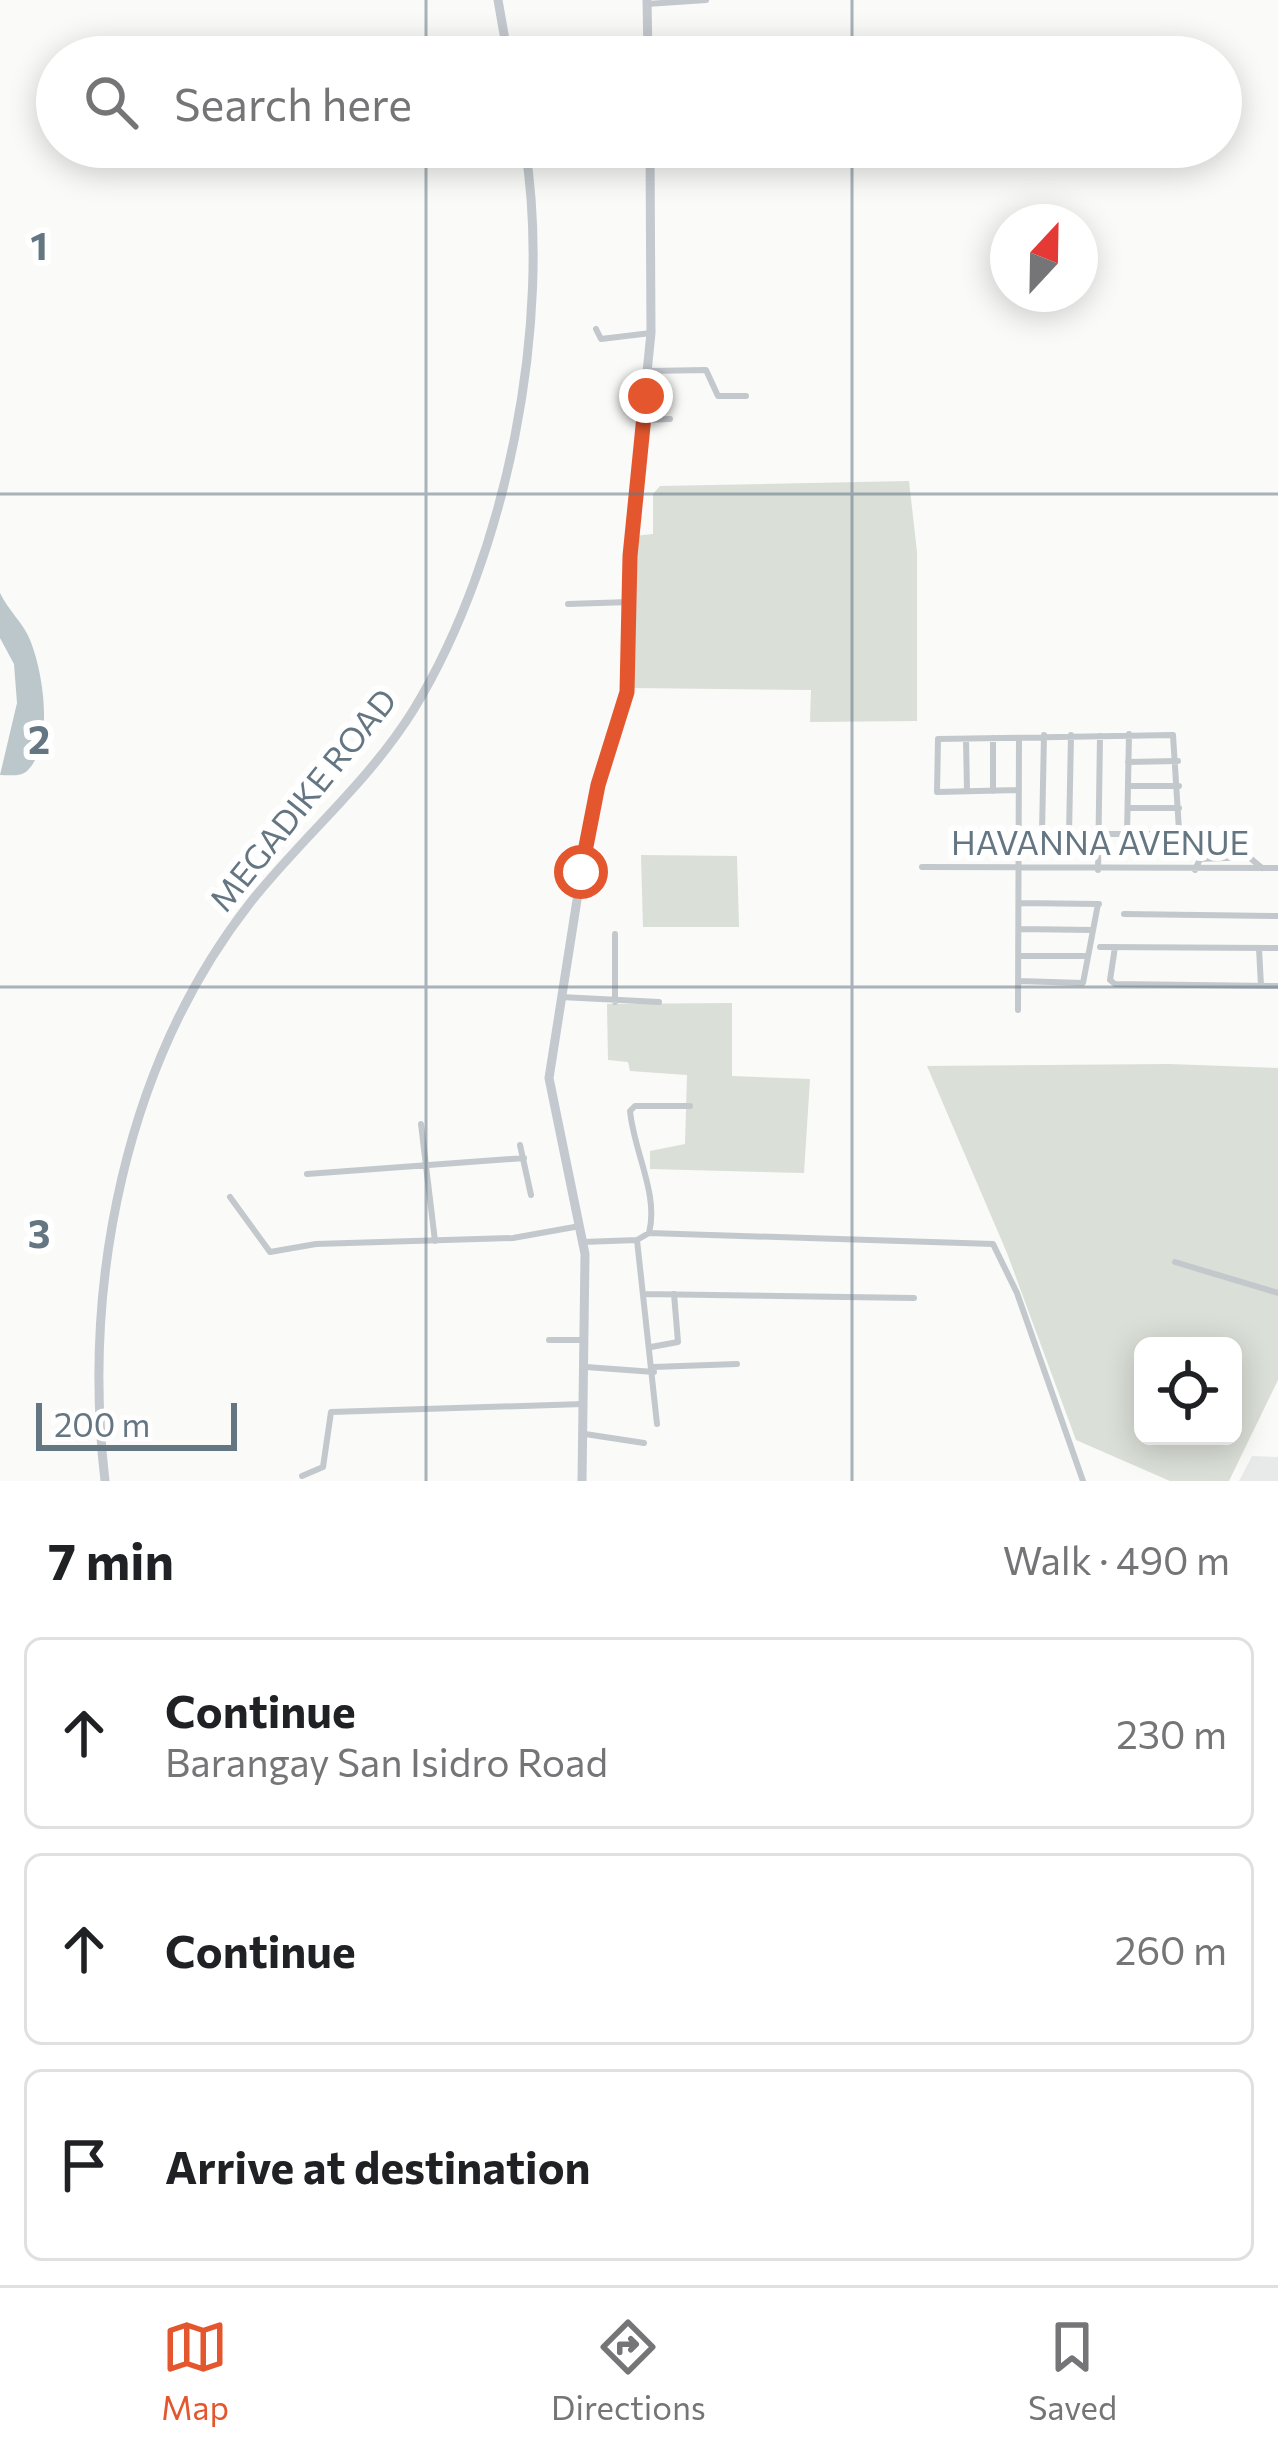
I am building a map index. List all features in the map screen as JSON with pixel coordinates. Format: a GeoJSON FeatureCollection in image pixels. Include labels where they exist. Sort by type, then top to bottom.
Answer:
{"type":"FeatureCollection","features":[{"type":"Feature","properties":{"kind":"main road"},"geometry":{"type":"LineString","coordinates":[[498,0],[504,36]]}},
{"type":"Feature","properties":{"kind":"main road"},"geometry":{"type":"LineString","coordinates":[[647,2],[648,36]]}},
{"type":"Feature","properties":{"kind":"main road","name":"MEGADIKE ROAD"},"geometry":{"type":"LineString","coordinates":[[105,1481],[99,1377],[107,1258],[135,1130],[161,1059],[202,976],[248,906],[380,759],[405,722],[432,674],[476,570],[521,406],[533,338],[535,248],[528,168]]}},
{"type":"Feature","properties":{"kind":"main road"},"geometry":{"type":"LineString","coordinates":[[582,1480],[587,1340],[583,1242],[549,1093],[588,830],[625,706],[631,650],[632,519],[651,334],[650,168]]}},
{"type":"Feature","properties":{"kind":"street"},"geometry":{"type":"LineString","coordinates":[[647,2],[706,0]]}},
{"type":"Feature","properties":{"kind":"street"},"geometry":{"type":"LineString","coordinates":[[596,329],[601,339],[651,334]]}},
{"type":"Feature","properties":{"kind":"street"},"geometry":{"type":"LineString","coordinates":[[648,371],[706,370],[718,396],[746,396]]}},
{"type":"Feature","properties":{"kind":"street"},"geometry":{"type":"LineString","coordinates":[[645,420],[670,419]]}},
{"type":"Feature","properties":{"kind":"street"},"geometry":{"type":"LineString","coordinates":[[568,604],[630,602]]}},
{"type":"Feature","properties":{"kind":"street"},"geometry":{"type":"LineString","coordinates":[[1098,870],[1100,734]]}},
{"type":"Feature","properties":{"kind":"street"},"geometry":{"type":"LineString","coordinates":[[1127,835],[1129,734]]}},
{"type":"Feature","properties":{"kind":"street"},"geometry":{"type":"LineString","coordinates":[[1042,835],[1044,735]]}},
{"type":"Feature","properties":{"kind":"street"},"geometry":{"type":"LineString","coordinates":[[1069,835],[1071,735]]}},
{"type":"Feature","properties":{"kind":"street"},"geometry":{"type":"LineString","coordinates":[[1019,790],[937,792],[938,740],[1173,735],[1180,846]]}},
{"type":"Feature","properties":{"kind":"street"},"geometry":{"type":"LineString","coordinates":[[992,791],[993,738]]}},
{"type":"Feature","properties":{"kind":"street"},"geometry":{"type":"LineString","coordinates":[[1018,1010],[1019,738]]}},
{"type":"Feature","properties":{"kind":"street"},"geometry":{"type":"LineString","coordinates":[[966,739],[967,791]]}},
{"type":"Feature","properties":{"kind":"street"},"geometry":{"type":"LineString","coordinates":[[1128,762],[1178,761]]}},
{"type":"Feature","properties":{"kind":"street"},"geometry":{"type":"LineString","coordinates":[[1128,786],[1179,786]]}},
{"type":"Feature","properties":{"kind":"street"},"geometry":{"type":"LineString","coordinates":[[1128,808],[1179,808]]}},
{"type":"Feature","properties":{"kind":"street"},"geometry":{"type":"LineString","coordinates":[[1019,834],[1180,834]]}},
{"type":"Feature","properties":{"kind":"street","name":"HAVANNA AVENUE"},"geometry":{"type":"LineString","coordinates":[[922,867],[1278,868]]}},
{"type":"Feature","properties":{"kind":"street"},"geometry":{"type":"LineString","coordinates":[[1018,981],[1083,983],[1099,904],[1019,902]]}},
{"type":"Feature","properties":{"kind":"street"},"geometry":{"type":"LineString","coordinates":[[1124,914],[1278,916]]}},
{"type":"Feature","properties":{"kind":"street"},"geometry":{"type":"LineString","coordinates":[[1019,929],[1093,930]]}},
{"type":"Feature","properties":{"kind":"street"},"geometry":{"type":"LineString","coordinates":[[615,934],[615,1002]]}},
{"type":"Feature","properties":{"kind":"street"},"geometry":{"type":"LineString","coordinates":[[1100,947],[1278,947]]}},
{"type":"Feature","properties":{"kind":"street"},"geometry":{"type":"LineString","coordinates":[[1115,947],[1110,980],[1114,984],[1278,986]]}},
{"type":"Feature","properties":{"kind":"street"},"geometry":{"type":"LineString","coordinates":[[1259,948],[1261,986]]}},
{"type":"Feature","properties":{"kind":"street"},"geometry":{"type":"LineString","coordinates":[[1019,956],[1088,956]]}},
{"type":"Feature","properties":{"kind":"street"},"geometry":{"type":"LineString","coordinates":[[560,997],[659,1002]]}},
{"type":"Feature","properties":{"kind":"street"},"geometry":{"type":"LineString","coordinates":[[649,1234],[655,1207],[637,1158],[630,1112],[635,1106],[691,1106]]}},
{"type":"Feature","properties":{"kind":"street"},"geometry":{"type":"LineString","coordinates":[[422,1124],[435,1241]]}},
{"type":"Feature","properties":{"kind":"street"},"geometry":{"type":"LineString","coordinates":[[520,1145],[531,1195]]}},
{"type":"Feature","properties":{"kind":"street"},"geometry":{"type":"LineString","coordinates":[[307,1174],[524,1158]]}},
{"type":"Feature","properties":{"kind":"street"},"geometry":{"type":"LineString","coordinates":[[230,1197],[270,1252],[292,1245],[513,1238],[580,1226]]}},
{"type":"Feature","properties":{"kind":"street"},"geometry":{"type":"LineString","coordinates":[[583,1242],[637,1240],[649,1234],[993,1244],[1017,1293],[1083,1481]]}},
{"type":"Feature","properties":{"kind":"street"},"geometry":{"type":"LineString","coordinates":[[637,1240],[657,1424]]}},
{"type":"Feature","properties":{"kind":"street"},"geometry":{"type":"LineString","coordinates":[[1175,1262],[1278,1294]]}},
{"type":"Feature","properties":{"kind":"street"},"geometry":{"type":"LineString","coordinates":[[644,1294],[914,1298]]}},
{"type":"Feature","properties":{"kind":"street"},"geometry":{"type":"LineString","coordinates":[[651,1347],[678,1342],[674,1294]]}},
{"type":"Feature","properties":{"kind":"street"},"geometry":{"type":"LineString","coordinates":[[549,1340],[587,1340]]}},
{"type":"Feature","properties":{"kind":"street"},"geometry":{"type":"LineString","coordinates":[[586,1367],[654,1370],[736,1364]]}},
{"type":"Feature","properties":{"kind":"street"},"geometry":{"type":"LineString","coordinates":[[302,1476],[322,1467],[331,1412],[586,1404]]}},
{"type":"Feature","properties":{"kind":"street"},"geometry":{"type":"LineString","coordinates":[[584,1435],[644,1443]]}},
{"type":"Feature","properties":{"kind":"street"},"geometry":{"type":"LineString","coordinates":[[582,1480],[593,1481]]}},
{"type":"Feature","properties":{"kind":"shaded area"},"geometry":{"type":"Polygon","coordinates":[[[909,481],[917,552],[917,721],[810,722],[811,690],[633,688],[634,536],[653,534],[653,494],[660,486],[909,481]]]}},
{"type":"Feature","properties":{"kind":"shaded area"},"geometry":{"type":"Polygon","coordinates":[[[0,593],[30,640],[44,707],[36,759],[27,771],[14,775],[0,775],[17,703],[14,664],[0,638],[0,593]]]}},
{"type":"Feature","properties":{"kind":"shaded area"},"geometry":{"type":"Polygon","coordinates":[[[641,855],[737,856],[739,927],[643,927],[641,855]]]}},
{"type":"Feature","properties":{"kind":"shaded area"},"geometry":{"type":"Polygon","coordinates":[[[732,1003],[732,1076],[810,1079],[804,1173],[650,1169],[650,1151],[685,1144],[687,1075],[630,1071],[628,1062],[608,1060],[607,1004],[732,1003]]]}},
{"type":"Feature","properties":{"kind":"shaded area"},"geometry":{"type":"Polygon","coordinates":[[[927,1066],[1278,1068],[1278,1380],[1229,1481],[1170,1481],[1076,1440],[1007,1253],[927,1066]]]}},
{"type":"Feature","properties":{"kind":"shaded area"},"geometry":{"type":"Polygon","coordinates":[[[1252,1456],[1278,1457],[1278,1481],[1239,1481],[1252,1456]]]}},
{"type":"Feature","properties":{"kind":"route"},"geometry":{"type":"LineString","coordinates":[[581,872],[598,785],[627,692],[632,519],[646,396]]}}]}
